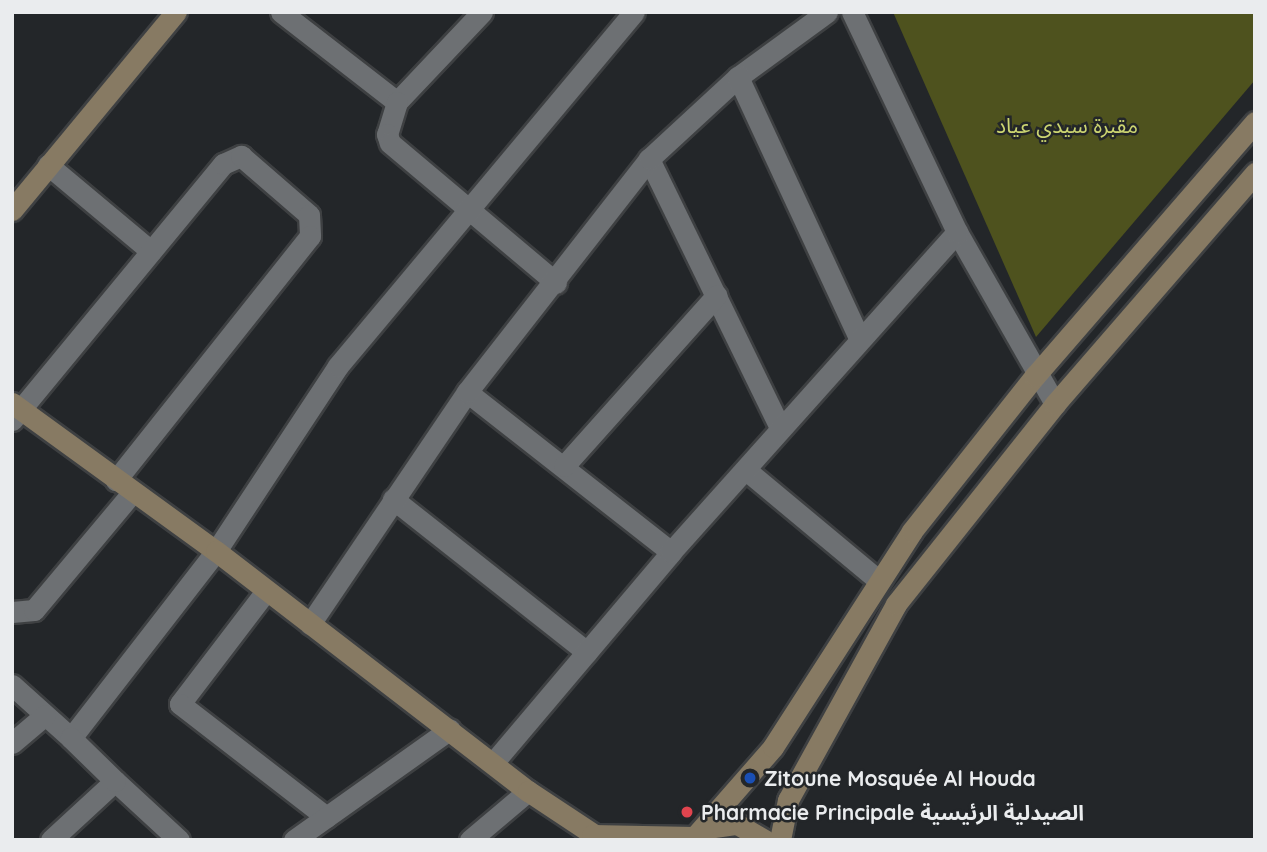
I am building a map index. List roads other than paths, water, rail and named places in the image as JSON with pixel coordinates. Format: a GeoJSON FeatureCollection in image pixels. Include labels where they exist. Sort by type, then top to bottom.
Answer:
{"type":"FeatureCollection","features":[{"type":"Feature","properties":{"kind":"main road"},"geometry":{"type":"LineString","coordinates":[[12,210],[176,12]]}},
{"type":"Feature","properties":{"kind":"main road"},"geometry":{"type":"LineString","coordinates":[[698,835],[773,747],[877,579],[1035,376],[1255,122]]}},
{"type":"Feature","properties":{"kind":"main road"},"geometry":{"type":"LineString","coordinates":[[780,840],[788,800],[896,604],[1055,404],[1255,172],[1231,149]]}},
{"type":"Feature","properties":{"kind":"main road"},"geometry":{"type":"LineString","coordinates":[[15,411],[216,551],[528,791],[597,838],[643,840],[698,835],[737,824],[765,840]]}},
{"type":"Feature","properties":{"kind":"street"},"geometry":{"type":"LineString","coordinates":[[281,12],[397,102]]}},
{"type":"Feature","properties":{"kind":"street"},"geometry":{"type":"LineString","coordinates":[[482,12],[397,102],[388,125],[390,143],[556,283]]}},
{"type":"Feature","properties":{"kind":"street"},"geometry":{"type":"LineString","coordinates":[[310,624],[467,392],[556,283],[649,159],[738,77],[827,12]]}},
{"type":"Feature","properties":{"kind":"street"},"geometry":{"type":"LineString","coordinates":[[852,12],[957,232],[1035,376],[1055,404]]}},
{"type":"Feature","properties":{"kind":"street"},"geometry":{"type":"LineString","coordinates":[[71,738],[216,551],[338,366],[628,14]]}},
{"type":"Feature","properties":{"kind":"street"},"geometry":{"type":"LineString","coordinates":[[738,77],[859,338]]}},
{"type":"Feature","properties":{"kind":"street"},"geometry":{"type":"LineString","coordinates":[[12,612],[34,610],[310,236],[313,226],[309,215],[241,156],[232,157],[15,411]]}},
{"type":"Feature","properties":{"kind":"street"},"geometry":{"type":"LineString","coordinates":[[649,159],[780,428]]}},
{"type":"Feature","properties":{"kind":"street"},"geometry":{"type":"LineString","coordinates":[[48,165],[151,251]]}},
{"type":"Feature","properties":{"kind":"street"},"geometry":{"type":"LineString","coordinates":[[493,762],[671,552],[746,470],[859,338],[957,232]]}},
{"type":"Feature","properties":{"kind":"street"},"geometry":{"type":"LineString","coordinates":[[564,466],[717,295]]}},
{"type":"Feature","properties":{"kind":"street"},"geometry":{"type":"LineString","coordinates":[[467,392],[671,552]]}},
{"type":"Feature","properties":{"kind":"street"},"geometry":{"type":"LineString","coordinates":[[746,470],[877,579]]}},
{"type":"Feature","properties":{"kind":"street"},"geometry":{"type":"LineString","coordinates":[[393,499],[587,652]]}},
{"type":"Feature","properties":{"kind":"street"},"geometry":{"type":"LineString","coordinates":[[266,590],[180,704],[326,817]]}},
{"type":"Feature","properties":{"kind":"street"},"geometry":{"type":"LineString","coordinates":[[12,685],[179,840]]}},
{"type":"Feature","properties":{"kind":"street"},"geometry":{"type":"LineString","coordinates":[[12,743],[45,715]]}},
{"type":"Feature","properties":{"kind":"street"},"geometry":{"type":"LineString","coordinates":[[298,838],[450,729]]}},
{"type":"Feature","properties":{"kind":"street"},"geometry":{"type":"LineString","coordinates":[[51,840],[115,781]]}},
{"type":"Feature","properties":{"kind":"street"},"geometry":{"type":"LineString","coordinates":[[470,840],[528,791]]}},
{"type":"Feature","properties":{"kind":"place","name":"Zitoune Mosquée Al Houda"},"geometry":{"type":"Point","coordinates":[750,778]}},
{"type":"Feature","properties":{"kind":"place","name":"Pharmacie Principale الصيدلية الرئيسية"},"geometry":{"type":"Point","coordinates":[687,812]}},
{"type":"Feature","properties":{"kind":"park label","name":"مقبرة سيدي عياد"},"geometry":{"type":"Point","coordinates":[1067,125]}}]}
